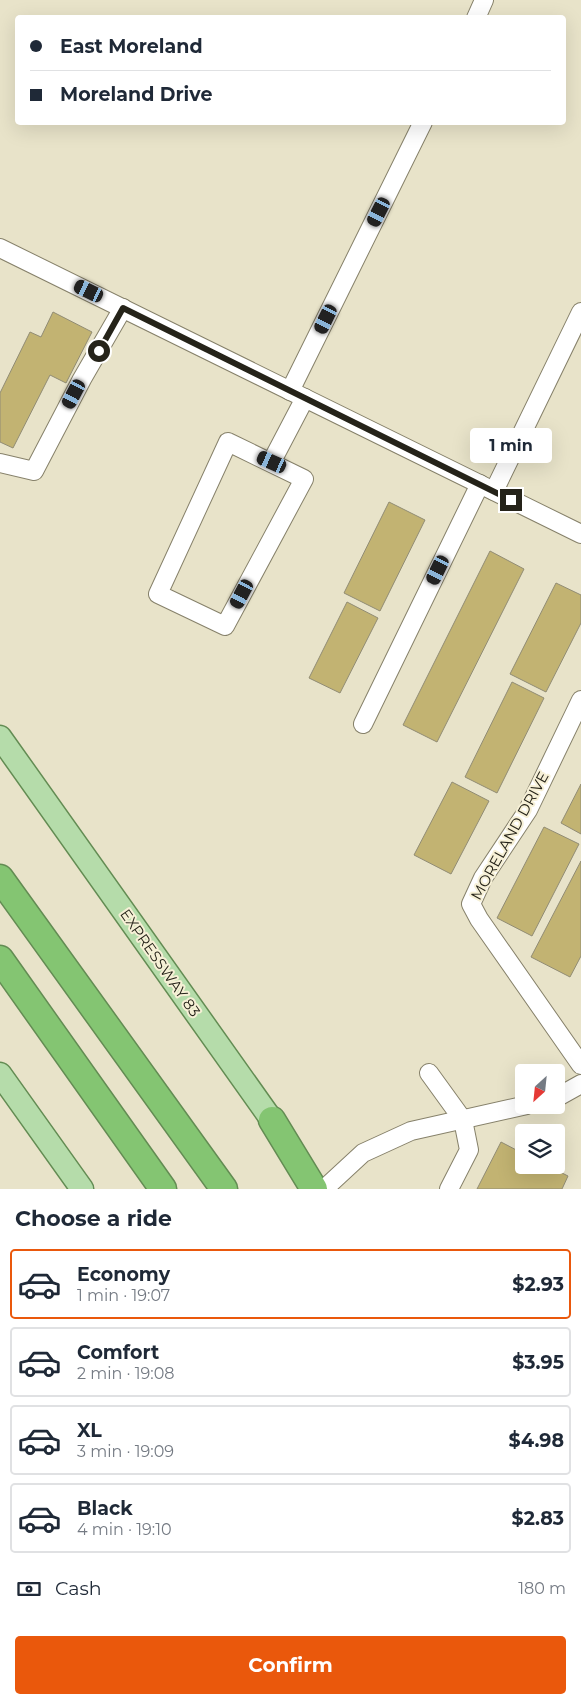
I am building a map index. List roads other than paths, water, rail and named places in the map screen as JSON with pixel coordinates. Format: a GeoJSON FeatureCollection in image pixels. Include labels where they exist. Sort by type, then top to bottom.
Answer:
{"type":"FeatureCollection","features":[{"type":"Feature","properties":{"kind":"highway"},"geometry":{"type":"LineString","coordinates":[[0,878],[224,1189]]}},
{"type":"Feature","properties":{"kind":"highway"},"geometry":{"type":"LineString","coordinates":[[0,959],[163,1189]]}},
{"type":"Feature","properties":{"kind":"highway"},"geometry":{"type":"LineString","coordinates":[[272,1120],[314,1189]]}},
{"type":"Feature","properties":{"kind":"main road","name":"EXPRESSWAY 83"},"geometry":{"type":"LineString","coordinates":[[0,737],[323,1189]]}},
{"type":"Feature","properties":{"kind":"main road"},"geometry":{"type":"LineString","coordinates":[[0,1074],[82,1189]]}},
{"type":"Feature","properties":{"kind":"street"},"geometry":{"type":"LineString","coordinates":[[477,15],[484,0]]}},
{"type":"Feature","properties":{"kind":"street"},"geometry":{"type":"LineString","coordinates":[[272,462],[297,394],[423,125]]}},
{"type":"Feature","properties":{"kind":"street"},"geometry":{"type":"LineString","coordinates":[[1,250],[123,308],[581,534]]}},
{"type":"Feature","properties":{"kind":"street"},"geometry":{"type":"LineString","coordinates":[[0,464],[34,471],[82,379],[123,308]]}},
{"type":"Feature","properties":{"kind":"street"},"geometry":{"type":"LineString","coordinates":[[362,724],[581,312]]}},
{"type":"Feature","properties":{"kind":"street"},"geometry":{"type":"LineString","coordinates":[[228,442],[272,462],[304,479],[225,626],[158,594],[228,442]]}},
{"type":"Feature","properties":{"kind":"street","name":"MORELAND DRIVE"},"geometry":{"type":"LineString","coordinates":[[581,700],[528,810],[483,878],[471,904],[479,919],[581,1065]]}},
{"type":"Feature","properties":{"kind":"street"},"geometry":{"type":"LineString","coordinates":[[429,1073],[457,1121],[469,1150],[449,1189]]}},
{"type":"Feature","properties":{"kind":"street"},"geometry":{"type":"LineString","coordinates":[[565,1093],[581,1084]]}},
{"type":"Feature","properties":{"kind":"street"},"geometry":{"type":"LineString","coordinates":[[323,1189],[363,1152],[411,1131],[515,1108]]}},
{"type":"Feature","properties":{"kind":"street"},"geometry":{"type":"LineString","coordinates":[[436,1189],[457,1148],[457,1121]]}}]}
